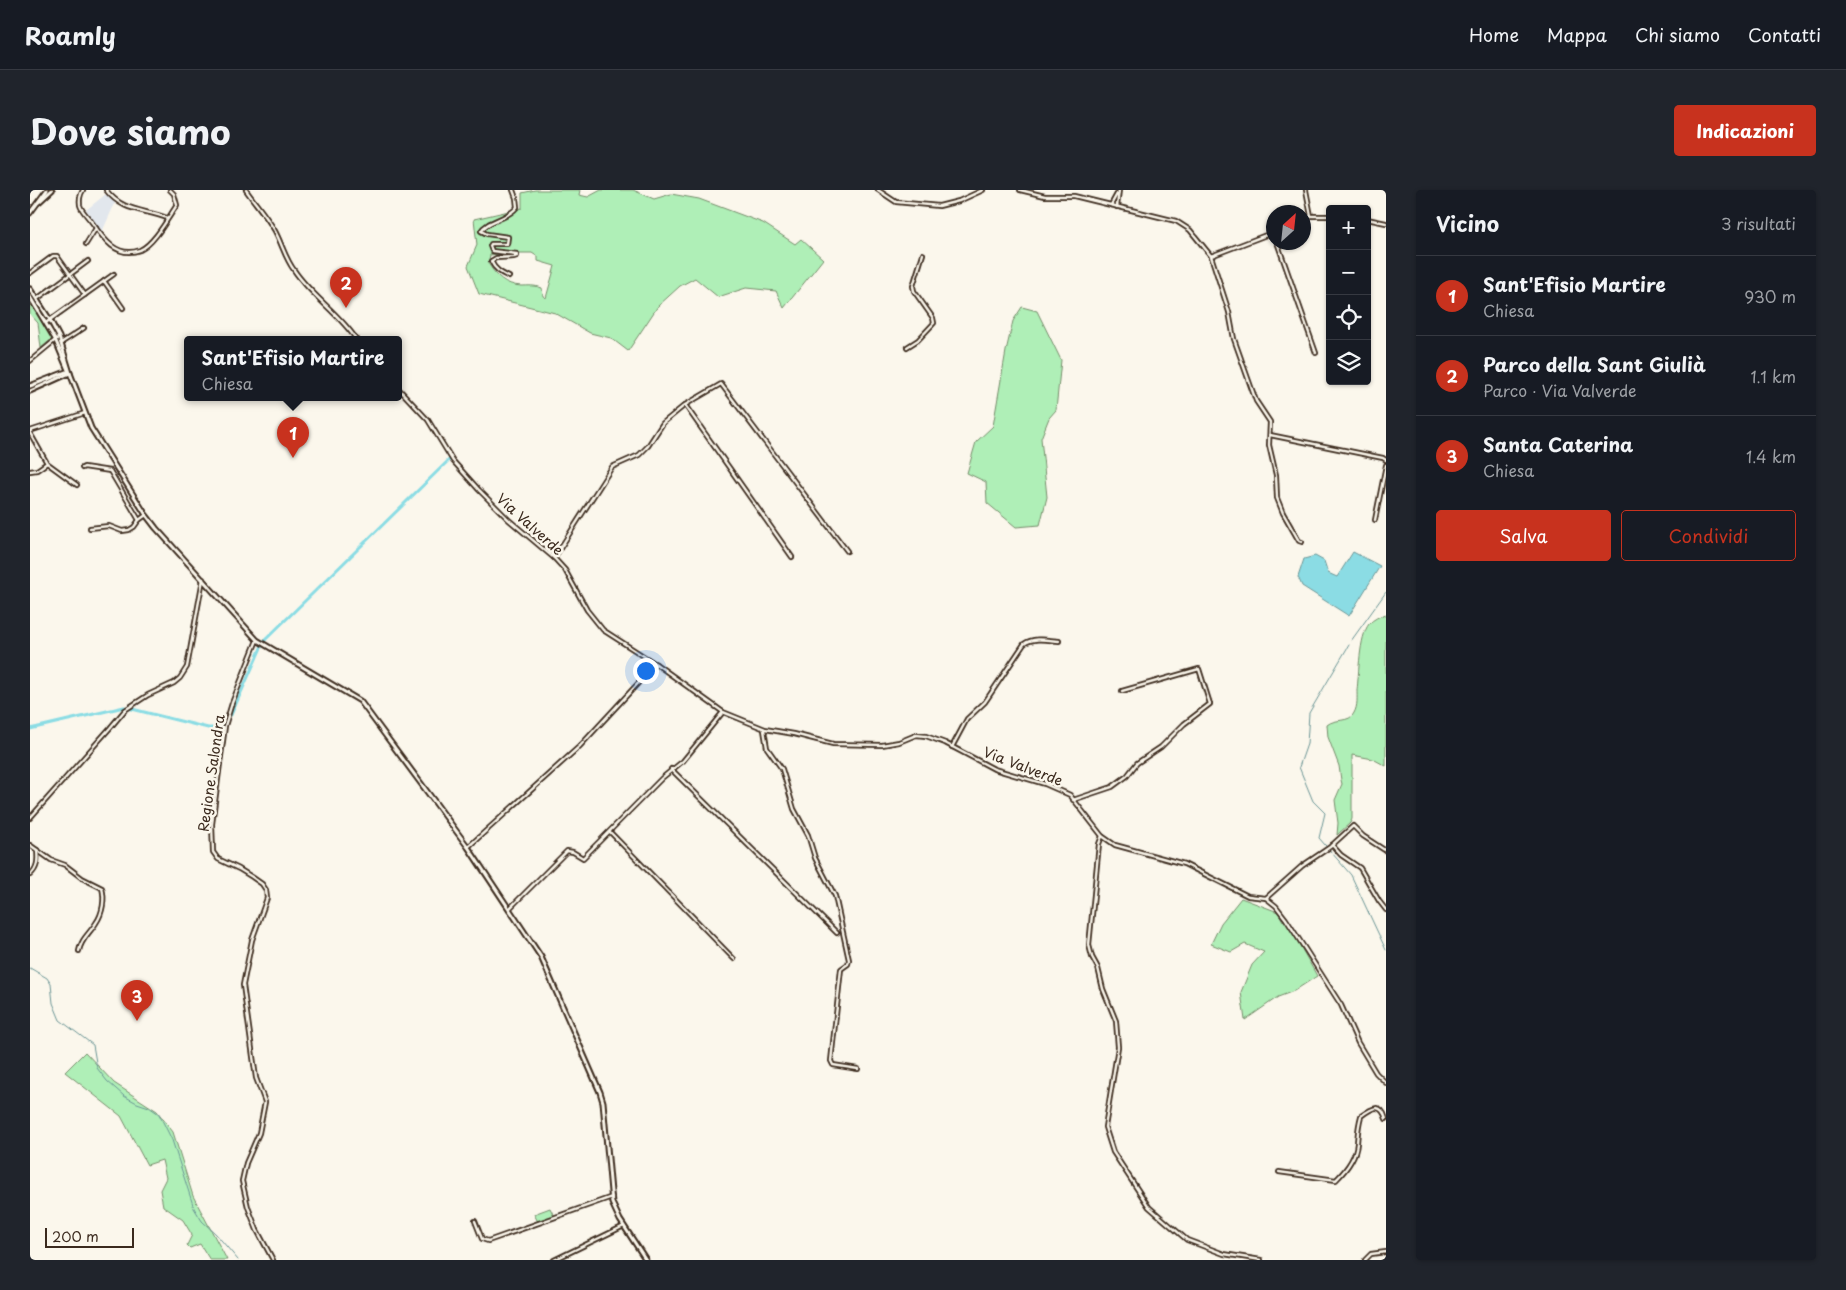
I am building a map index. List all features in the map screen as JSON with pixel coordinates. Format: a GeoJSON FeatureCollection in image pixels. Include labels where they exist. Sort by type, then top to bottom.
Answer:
{"type":"FeatureCollection","features":[{"type":"Feature","properties":{"kind":"main road"},"geometry":{"type":"LineString","coordinates":[[39,203],[47,190]]}},
{"type":"Feature","properties":{"kind":"main road"},"geometry":{"type":"LineString","coordinates":[[30,213],[52,190]]}},
{"type":"Feature","properties":{"kind":"main road"},"geometry":{"type":"LineString","coordinates":[[30,289],[61,343],[84,413],[91,428],[146,515],[261,642],[360,700],[468,847],[541,957],[550,974],[603,1102],[612,1203],[646,1260]]}},
{"type":"Feature","properties":{"kind":"main road"},"geometry":{"type":"LineString","coordinates":[[30,297],[35,300]]}},
{"type":"Feature","properties":{"kind":"main road"},"geometry":{"type":"LineString","coordinates":[[57,338],[65,365],[70,373]]}},
{"type":"Feature","properties":{"kind":"main road"},"geometry":{"type":"LineString","coordinates":[[30,386],[66,372],[70,373]]}},
{"type":"Feature","properties":{"kind":"main road"},"geometry":{"type":"LineString","coordinates":[[30,391],[70,373]]}},
{"type":"Feature","properties":{"kind":"street"},"geometry":{"type":"LineString","coordinates":[[83,190],[80,196],[80,207],[106,242],[123,252],[140,250],[147,245],[177,205],[174,194],[170,190]]}},
{"type":"Feature","properties":{"kind":"street"},"geometry":{"type":"LineString","coordinates":[[106,190],[115,201],[135,210],[152,212],[167,218]]}},
{"type":"Feature","properties":{"kind":"street"},"geometry":{"type":"LineString","coordinates":[[246,190],[275,231],[283,252],[294,270],[354,336]]}},
{"type":"Feature","properties":{"kind":"street"},"geometry":{"type":"LineString","coordinates":[[509,277],[499,272],[494,267],[492,261],[496,258],[514,257],[517,254],[492,251],[490,246],[492,244],[507,244],[508,237],[487,234],[481,231],[481,228],[512,213],[517,207],[513,190]]}},
{"type":"Feature","properties":{"kind":"street"},"geometry":{"type":"LineString","coordinates":[[878,190],[896,202],[939,206],[959,201],[983,190]]}},
{"type":"Feature","properties":{"kind":"street"},"geometry":{"type":"LineString","coordinates":[[1020,190],[1045,196],[1074,196],[1176,221],[1190,230],[1211,256],[1229,312],[1234,339],[1252,392],[1258,406],[1270,422],[1271,453],[1276,475],[1277,498],[1283,513],[1299,541],[1302,542]]}},
{"type":"Feature","properties":{"kind":"street"},"geometry":{"type":"LineString","coordinates":[[1306,190],[1308,205]]}},
{"type":"Feature","properties":{"kind":"street"},"geometry":{"type":"LineString","coordinates":[[1111,205],[1118,192]]}},
{"type":"Feature","properties":{"kind":"street"},"geometry":{"type":"LineString","coordinates":[[1117,207],[1118,192]]}},
{"type":"Feature","properties":{"kind":"street"},"geometry":{"type":"LineString","coordinates":[[1311,216],[1326,216]]}},
{"type":"Feature","properties":{"kind":"street"},"geometry":{"type":"LineString","coordinates":[[1371,220],[1386,222]]}},
{"type":"Feature","properties":{"kind":"street"},"geometry":{"type":"LineString","coordinates":[[86,244],[96,228]]}},
{"type":"Feature","properties":{"kind":"street"},"geometry":{"type":"LineString","coordinates":[[1211,256],[1266,235]]}},
{"type":"Feature","properties":{"kind":"street"},"geometry":{"type":"LineString","coordinates":[[1280,250],[1316,353]]}},
{"type":"Feature","properties":{"kind":"street"},"geometry":{"type":"LineString","coordinates":[[908,347],[918,340],[934,323],[933,318],[914,291],[913,286],[924,254]]}},
{"type":"Feature","properties":{"kind":"street"},"geometry":{"type":"LineString","coordinates":[[30,273],[54,256],[57,256],[85,295]]}},
{"type":"Feature","properties":{"kind":"street"},"geometry":{"type":"LineString","coordinates":[[35,300],[88,261]]}},
{"type":"Feature","properties":{"kind":"street"},"geometry":{"type":"LineString","coordinates":[[48,321],[114,274]]}},
{"type":"Feature","properties":{"kind":"street"},"geometry":{"type":"LineString","coordinates":[[104,281],[124,308]]}},
{"type":"Feature","properties":{"kind":"street"},"geometry":{"type":"LineString","coordinates":[[61,343],[84,328]]}},
{"type":"Feature","properties":{"kind":"street"},"geometry":{"type":"LineString","coordinates":[[30,361],[57,338]]}},
{"type":"Feature","properties":{"kind":"street"},"geometry":{"type":"LineString","coordinates":[[554,558],[612,467],[639,455],[648,446],[663,423],[685,405],[721,384],[847,551]]}},
{"type":"Feature","properties":{"kind":"street","name":"Via Valverde"},"geometry":{"type":"LineString","coordinates":[[402,392],[428,420],[453,461],[479,490],[509,520],[554,558],[565,570],[587,610],[601,628],[613,638],[656,664],[723,712],[763,729],[794,734],[833,744],[882,745],[898,742],[916,735],[926,736],[994,769],[1045,784],[1070,795],[1102,836],[1115,845],[1184,864],[1248,896],[1266,898]]}},
{"type":"Feature","properties":{"kind":"street"},"geometry":{"type":"LineString","coordinates":[[685,405],[792,557]]}},
{"type":"Feature","properties":{"kind":"street"},"geometry":{"type":"LineString","coordinates":[[77,485],[47,463],[30,432],[84,413]]}},
{"type":"Feature","properties":{"kind":"street"},"geometry":{"type":"LineString","coordinates":[[1270,436],[1386,460]]}},
{"type":"Feature","properties":{"kind":"street"},"geometry":{"type":"LineString","coordinates":[[30,471],[37,470],[47,463]]}},
{"type":"Feature","properties":{"kind":"street"},"geometry":{"type":"LineString","coordinates":[[110,471],[114,464]]}},
{"type":"Feature","properties":{"kind":"street"},"geometry":{"type":"LineString","coordinates":[[1375,520],[1386,465]]}},
{"type":"Feature","properties":{"kind":"street"},"geometry":{"type":"LineString","coordinates":[[82,468],[110,471]]}},
{"type":"Feature","properties":{"kind":"street"},"geometry":{"type":"LineString","coordinates":[[110,471],[139,520]]}},
{"type":"Feature","properties":{"kind":"street"},"geometry":{"type":"LineString","coordinates":[[90,528],[108,526],[126,531],[134,527],[146,515]]}},
{"type":"Feature","properties":{"kind":"street"},"geometry":{"type":"LineString","coordinates":[[30,818],[125,710],[148,695],[174,683],[183,673],[187,667],[203,579]]}},
{"type":"Feature","properties":{"kind":"street"},"geometry":{"type":"LineString","coordinates":[[952,747],[967,719],[985,702],[1024,644],[1036,639],[1059,642]]}},
{"type":"Feature","properties":{"kind":"street","name":"Regione Salondra"},"geometry":{"type":"LineString","coordinates":[[261,642],[232,703],[225,726],[216,807],[212,824],[213,852],[218,859],[252,877],[262,884],[266,890],[266,898],[252,940],[243,985],[256,1078],[264,1102],[259,1133],[246,1163],[242,1181],[248,1207],[272,1260]]}},
{"type":"Feature","properties":{"kind":"street"},"geometry":{"type":"LineString","coordinates":[[468,847],[580,746],[656,664]]}},
{"type":"Feature","properties":{"kind":"street"},"geometry":{"type":"LineString","coordinates":[[1074,800],[1112,787],[1127,776],[1137,763],[1161,747],[1184,724],[1210,704],[1199,668],[1122,691]]}},
{"type":"Feature","properties":{"kind":"street"},"geometry":{"type":"LineString","coordinates":[[509,909],[567,851],[584,858],[671,769],[683,761],[723,712]]}},
{"type":"Feature","properties":{"kind":"street"},"geometry":{"type":"LineString","coordinates":[[763,729],[767,748],[782,769],[794,809],[808,835],[816,858],[837,903],[850,960],[841,969],[831,1061],[833,1065],[858,1069]]}},
{"type":"Feature","properties":{"kind":"street"},"geometry":{"type":"LineString","coordinates":[[671,769],[837,933]]}},
{"type":"Feature","properties":{"kind":"street"},"geometry":{"type":"LineString","coordinates":[[1386,851],[1363,836],[1353,826],[1325,851],[1302,866],[1266,898],[1286,918],[1341,1005],[1358,1042],[1376,1074],[1386,1084]]}},
{"type":"Feature","properties":{"kind":"street"},"geometry":{"type":"LineString","coordinates":[[610,832],[734,959]]}},
{"type":"Feature","properties":{"kind":"street"},"geometry":{"type":"LineString","coordinates":[[1102,836],[1089,945],[1116,1021],[1118,1047],[1105,1127],[1113,1152],[1149,1207],[1187,1240],[1224,1254],[1261,1260]]}},
{"type":"Feature","properties":{"kind":"street"},"geometry":{"type":"LineString","coordinates":[[30,845],[51,860],[65,865],[82,878],[102,888],[103,906],[96,923],[86,934],[79,951]]}},
{"type":"Feature","properties":{"kind":"street"},"geometry":{"type":"LineString","coordinates":[[1331,846],[1360,868],[1386,910]]}},
{"type":"Feature","properties":{"kind":"street"},"geometry":{"type":"LineString","coordinates":[[30,875],[36,868],[37,850]]}},
{"type":"Feature","properties":{"kind":"street"},"geometry":{"type":"LineString","coordinates":[[1280,1172],[1336,1180],[1352,1159],[1357,1144],[1357,1130],[1361,1116],[1372,1109],[1380,1108],[1386,1119]]}},
{"type":"Feature","properties":{"kind":"street"},"geometry":{"type":"LineString","coordinates":[[475,1221],[482,1239],[488,1241],[612,1197]]}},
{"type":"Feature","properties":{"kind":"street"},"geometry":{"type":"LineString","coordinates":[[554,1260],[624,1226]]}},
{"type":"Feature","properties":{"kind":"street"},"geometry":{"type":"LineString","coordinates":[[1365,1260],[1371,1254],[1386,1252]]}},
{"type":"Feature","properties":{"kind":"shaded area"},"geometry":{"type":"Polygon","coordinates":[[[106,194],[115,203],[102,232],[86,210],[106,194]]]}},
{"type":"Feature","properties":{"kind":"green space"},"geometry":{"type":"Polygon","coordinates":[[[535,190],[580,190],[579,195],[588,197],[601,190],[633,190],[654,199],[671,194],[699,199],[763,223],[795,244],[801,239],[823,259],[784,308],[776,291],[746,288],[718,297],[695,278],[680,286],[658,306],[628,351],[611,338],[590,333],[555,313],[479,294],[468,266],[477,245],[474,219],[522,208],[522,193],[535,190]],[[532,253],[490,255],[488,263],[494,272],[506,282],[542,288],[543,296],[546,298],[555,266],[538,261],[538,257],[532,253]]]}},
{"type":"Feature","properties":{"kind":"green space"},"geometry":{"type":"Polygon","coordinates":[[[30,301],[54,337],[41,348],[38,323],[30,314],[30,301]]]}},
{"type":"Feature","properties":{"kind":"green space"},"geometry":{"type":"Polygon","coordinates":[[[1022,307],[1037,311],[1061,360],[1056,410],[1049,418],[1041,438],[1047,497],[1040,525],[1016,527],[987,503],[986,482],[967,473],[976,442],[993,426],[1013,321],[1022,307]]]}},
{"type":"Feature","properties":{"kind":"green space"},"geometry":{"type":"Polygon","coordinates":[[[1386,614],[1386,766],[1373,759],[1352,755],[1352,819],[1337,835],[1338,823],[1335,800],[1342,784],[1339,766],[1328,737],[1327,725],[1349,718],[1354,713],[1357,704],[1363,638],[1369,624],[1386,614]]]}},
{"type":"Feature","properties":{"kind":"green space"},"geometry":{"type":"Polygon","coordinates":[[[1241,898],[1278,912],[1283,921],[1285,919],[1317,976],[1294,991],[1278,997],[1245,1020],[1241,992],[1252,965],[1264,952],[1245,944],[1231,952],[1211,944],[1221,923],[1241,898]]]}},
{"type":"Feature","properties":{"kind":"green space"},"geometry":{"type":"Polygon","coordinates":[[[85,1052],[114,1083],[157,1111],[173,1132],[193,1196],[227,1260],[210,1260],[200,1244],[190,1248],[187,1245],[192,1235],[183,1220],[163,1206],[160,1190],[166,1178],[162,1160],[147,1165],[121,1116],[65,1072],[85,1052]]]}},
{"type":"Feature","properties":{"kind":"green space"},"geometry":{"type":"Polygon","coordinates":[[[550,1208],[554,1216],[538,1222],[534,1214],[550,1208]]]}},
{"type":"Feature","properties":{"kind":"water"},"geometry":{"type":"Polygon","coordinates":[[[1353,552],[1380,566],[1349,616],[1302,586],[1298,577],[1304,559],[1315,556],[1324,561],[1328,573],[1337,577],[1353,552]]]}},
{"type":"Feature","properties":{"kind":"waterway"},"geometry":{"type":"LineString","coordinates":[[231,715],[264,641],[449,460]]}},
{"type":"Feature","properties":{"kind":"waterway"},"geometry":{"type":"LineString","coordinates":[[1351,641],[1386,592]]}},
{"type":"Feature","properties":{"kind":"waterway"},"geometry":{"type":"LineString","coordinates":[[1349,645],[1309,713],[1307,744],[1299,767],[1313,801],[1325,813],[1319,838],[1351,875],[1386,950]]}},
{"type":"Feature","properties":{"kind":"waterway"},"geometry":{"type":"LineString","coordinates":[[30,729],[124,707],[208,728],[222,725]]}},
{"type":"Feature","properties":{"kind":"waterway"},"geometry":{"type":"LineString","coordinates":[[30,968],[47,978],[51,984],[53,1003],[60,1020],[93,1045],[97,1068],[107,1081],[124,1096],[149,1107],[159,1114],[172,1140],[194,1208],[202,1221],[238,1260]]}},
{"type":"Feature","properties":{"kind":"place","name":"Parco della Sant Giulià"},"geometry":{"type":"Point","coordinates":[346,308]}},
{"type":"Feature","properties":{"kind":"place","name":"Sant'Efisio Martire"},"geometry":{"type":"Point","coordinates":[293,458]}},
{"type":"Feature","properties":{"kind":"place","name":"Santa Caterina"},"geometry":{"type":"Point","coordinates":[137,1021]}}]}
